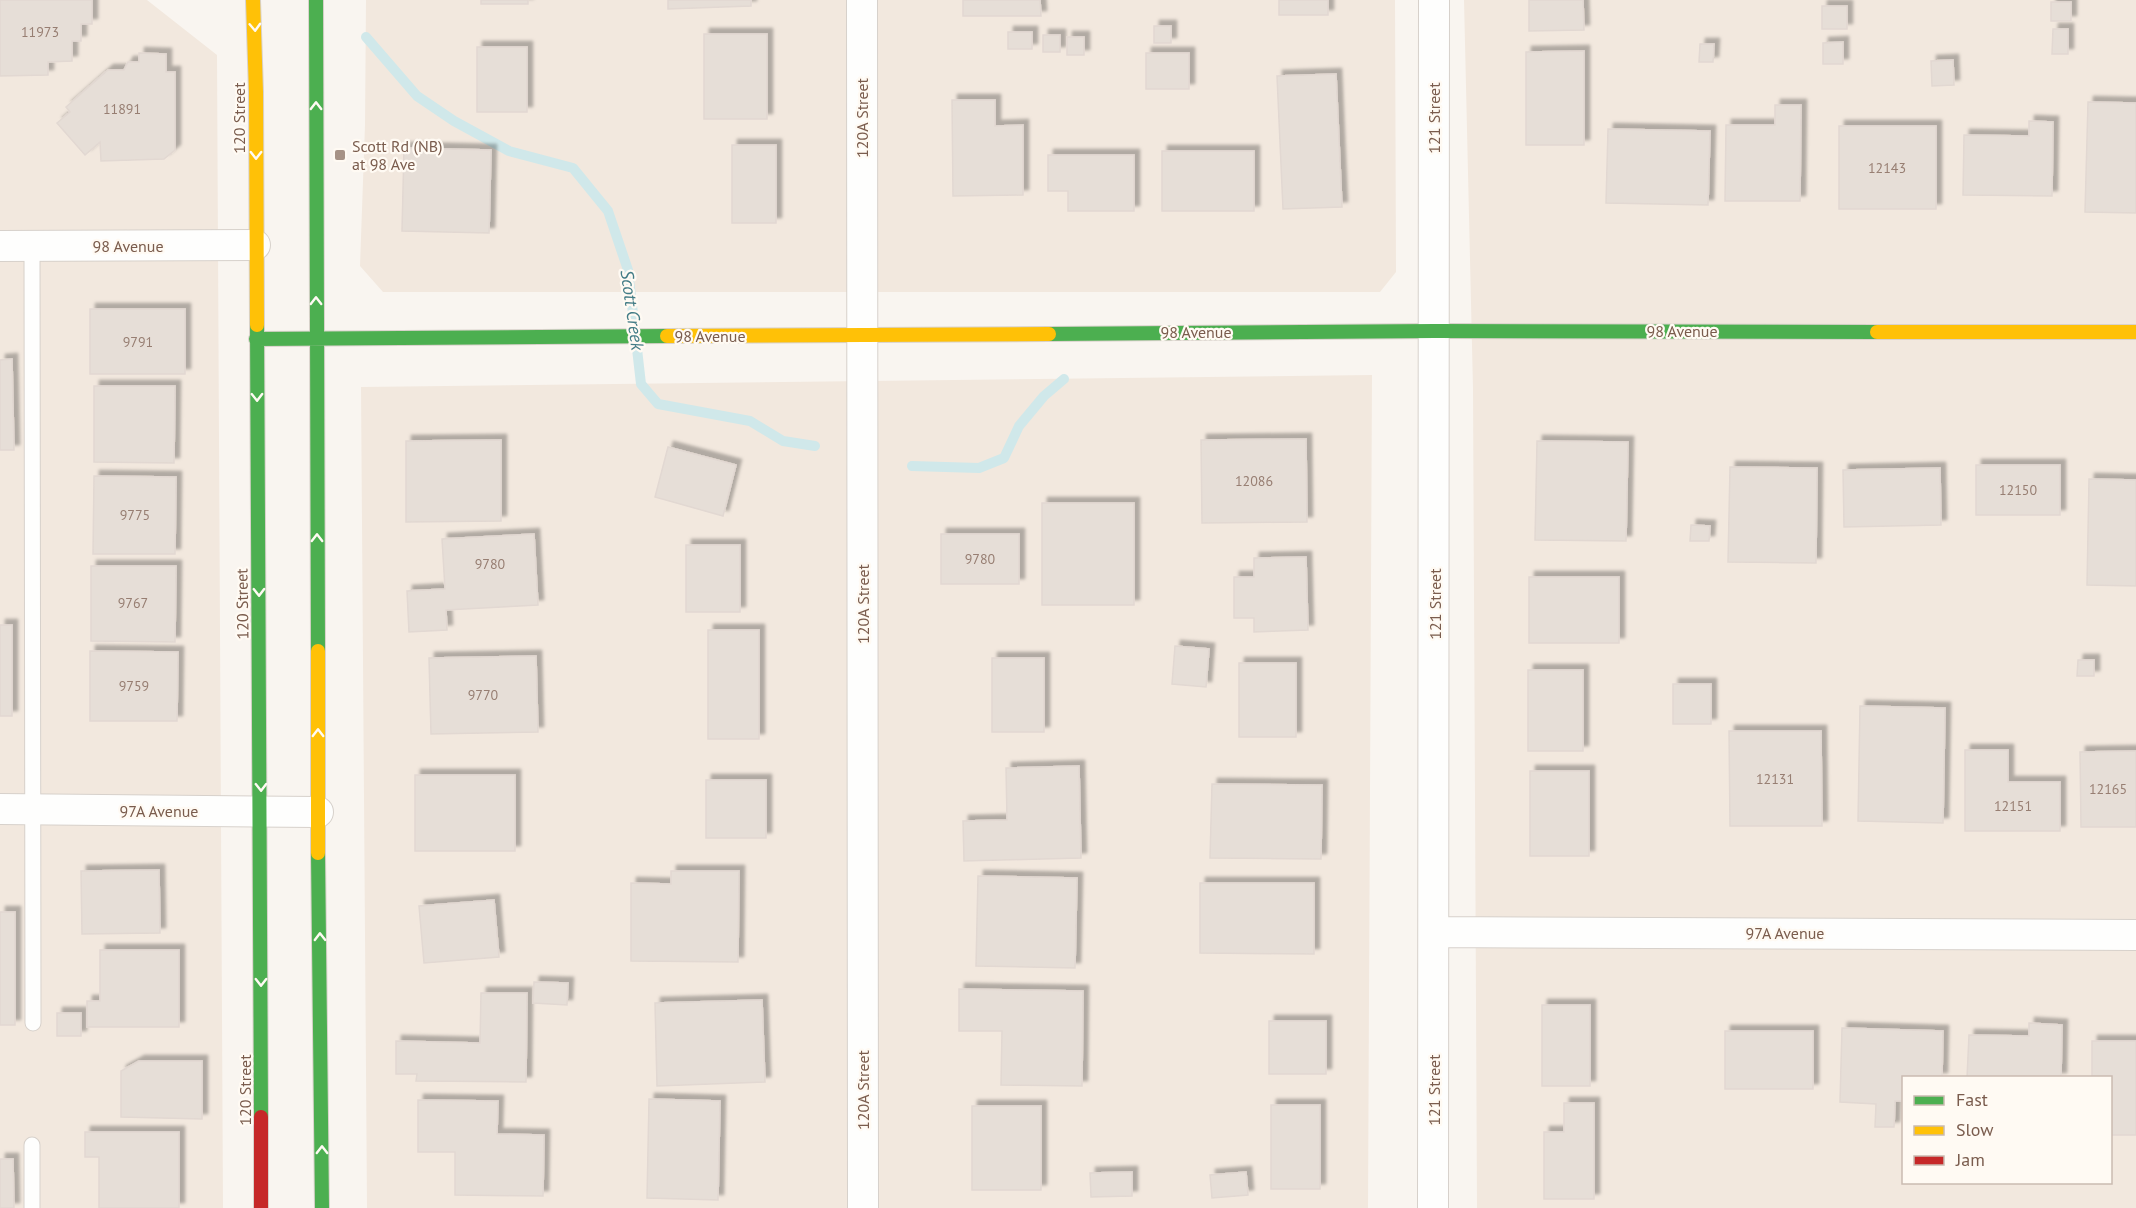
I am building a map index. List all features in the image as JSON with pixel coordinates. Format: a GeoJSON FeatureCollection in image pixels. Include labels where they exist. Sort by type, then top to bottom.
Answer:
{"type":"FeatureCollection","features":[{"type":"Feature","properties":{"kind":"main road","name":"120 Street"},"geometry":{"type":"LineString","coordinates":[[254,0],[261,811],[261,1208]]}},
{"type":"Feature","properties":{"kind":"main road"},"geometry":{"type":"LineString","coordinates":[[316,0],[318,812],[322,1208]]}},
{"type":"Feature","properties":{"kind":"main road","name":"98 Avenue"},"geometry":{"type":"LineString","coordinates":[[256,339],[1435,331],[2136,332]]}},
{"type":"Feature","properties":{"kind":"street","name":"120A Street"},"geometry":{"type":"LineString","coordinates":[[862,0],[862,1208]]}},
{"type":"Feature","properties":{"kind":"street","name":"121 Street"},"geometry":{"type":"LineString","coordinates":[[1433,1208],[1434,0]]}},
{"type":"Feature","properties":{"kind":"street","name":"98 Avenue"},"geometry":{"type":"LineString","coordinates":[[0,246],[255,245]]}},
{"type":"Feature","properties":{"kind":"street","name":"97A Avenue"},"geometry":{"type":"LineString","coordinates":[[0,809],[318,812]]}},
{"type":"Feature","properties":{"kind":"street","name":"97A Avenue"},"geometry":{"type":"LineString","coordinates":[[1434,932],[2136,935]]}},
{"type":"Feature","properties":{"kind":"lane"},"geometry":{"type":"LineString","coordinates":[[32,247],[33,1023]]}},
{"type":"Feature","properties":{"kind":"lane"},"geometry":{"type":"LineString","coordinates":[[32,1145],[32,1208]]}},
{"type":"Feature","properties":{"kind":"shaded area"},"geometry":{"type":"Polygon","coordinates":[[[0,0],[147,0],[217,55],[223,1208],[0,1208],[0,0]]]}},
{"type":"Feature","properties":{"kind":"shaded area"},"geometry":{"type":"Polygon","coordinates":[[[366,0],[1395,0],[1396,272],[1380,292],[383,292],[360,266],[365,125],[366,0]]]}},
{"type":"Feature","properties":{"kind":"shaded area"},"geometry":{"type":"Polygon","coordinates":[[[1464,0],[2136,0],[2136,1208],[1477,1208],[1473,389],[1464,0]]]}},
{"type":"Feature","properties":{"kind":"shaded area"},"geometry":{"type":"Polygon","coordinates":[[[1372,375],[1368,1208],[367,1208],[361,387],[1372,375]]]}},
{"type":"Feature","properties":{"kind":"building"},"geometry":{"type":"Polygon","coordinates":[[[0,0],[92,0],[92,24],[81,24],[81,41],[72,41],[72,61],[48,62],[48,75],[0,76],[0,0]]]}},
{"type":"Feature","properties":{"kind":"building"},"geometry":{"type":"Polygon","coordinates":[[[481,0],[528,0],[528,4],[481,4],[481,0]]]}},
{"type":"Feature","properties":{"kind":"building"},"geometry":{"type":"Polygon","coordinates":[[[668,0],[751,0],[751,6],[668,9],[668,0]]]}},
{"type":"Feature","properties":{"kind":"building"},"geometry":{"type":"Polygon","coordinates":[[[963,0],[1040,0],[1041,16],[963,16],[963,0]]]}},
{"type":"Feature","properties":{"kind":"building"},"geometry":{"type":"Polygon","coordinates":[[[1279,0],[1328,0],[1328,15],[1279,15],[1279,0]]]}},
{"type":"Feature","properties":{"kind":"building"},"geometry":{"type":"Polygon","coordinates":[[[1529,0],[1583,0],[1584,30],[1529,31],[1529,0]]]}},
{"type":"Feature","properties":{"kind":"building"},"geometry":{"type":"Polygon","coordinates":[[[2051,2],[2071,2],[2071,21],[2051,21],[2051,2]]]}},
{"type":"Feature","properties":{"kind":"building"},"geometry":{"type":"Polygon","coordinates":[[[1822,6],[1847,6],[1847,29],[1822,29],[1822,6]]]}},
{"type":"Feature","properties":{"kind":"building"},"geometry":{"type":"Polygon","coordinates":[[[1154,26],[1171,26],[1171,43],[1154,43],[1154,26]]]}},
{"type":"Feature","properties":{"kind":"building"},"geometry":{"type":"Polygon","coordinates":[[[2053,29],[2068,29],[2068,54],[2052,54],[2053,29]]]}},
{"type":"Feature","properties":{"kind":"building"},"geometry":{"type":"Polygon","coordinates":[[[1008,32],[1032,32],[1032,49],[1008,49],[1008,32]]]}},
{"type":"Feature","properties":{"kind":"building"},"geometry":{"type":"Polygon","coordinates":[[[704,34],[767,34],[767,119],[704,119],[704,34]]]}},
{"type":"Feature","properties":{"kind":"building"},"geometry":{"type":"Polygon","coordinates":[[[1043,35],[1060,35],[1060,52],[1043,52],[1043,35]]]}},
{"type":"Feature","properties":{"kind":"building"},"geometry":{"type":"Polygon","coordinates":[[[1067,37],[1084,37],[1084,55],[1067,55],[1067,37]]]}},
{"type":"Feature","properties":{"kind":"building"},"geometry":{"type":"Polygon","coordinates":[[[1843,42],[1843,64],[1823,64],[1823,43],[1843,42]]]}},
{"type":"Feature","properties":{"kind":"building"},"geometry":{"type":"Polygon","coordinates":[[[1700,44],[1714,44],[1713,62],[1699,62],[1700,44]]]}},
{"type":"Feature","properties":{"kind":"building"},"geometry":{"type":"Polygon","coordinates":[[[477,47],[527,47],[527,112],[477,112],[477,47]]]}},
{"type":"Feature","properties":{"kind":"building"},"geometry":{"type":"Polygon","coordinates":[[[1584,51],[1584,145],[1526,145],[1526,52],[1584,51]]]}},
{"type":"Feature","properties":{"kind":"building"},"geometry":{"type":"Polygon","coordinates":[[[139,53],[166,54],[166,72],[175,72],[175,150],[164,159],[101,161],[100,142],[85,155],[57,123],[70,112],[66,107],[108,70],[124,70],[128,62],[139,62],[139,53]]]}},
{"type":"Feature","properties":{"kind":"building"},"geometry":{"type":"Polygon","coordinates":[[[1146,53],[1189,53],[1189,89],[1146,89],[1146,53]]]}},
{"type":"Feature","properties":{"kind":"building"},"geometry":{"type":"Polygon","coordinates":[[[1953,60],[1954,85],[1932,86],[1931,61],[1953,60]]]}},
{"type":"Feature","properties":{"kind":"building"},"geometry":{"type":"Polygon","coordinates":[[[1336,74],[1342,207],[1283,209],[1277,76],[1336,74]]]}},
{"type":"Feature","properties":{"kind":"building"},"geometry":{"type":"Polygon","coordinates":[[[952,100],[995,100],[995,126],[1023,125],[1023,195],[953,196],[952,100]]]}},
{"type":"Feature","properties":{"kind":"building"},"geometry":{"type":"Polygon","coordinates":[[[2088,102],[2136,103],[2136,213],[2085,212],[2088,102]]]}},
{"type":"Feature","properties":{"kind":"building"},"geometry":{"type":"Polygon","coordinates":[[[1775,105],[1801,105],[1800,201],[1725,201],[1726,125],[1775,125],[1775,105]]]}},
{"type":"Feature","properties":{"kind":"building"},"geometry":{"type":"Polygon","coordinates":[[[2029,121],[2053,122],[2052,196],[1963,195],[1964,135],[2029,136],[2029,121]]]}},
{"type":"Feature","properties":{"kind":"building"},"geometry":{"type":"Polygon","coordinates":[[[1839,126],[1936,126],[1936,209],[1839,209],[1839,126]]]}},
{"type":"Feature","properties":{"kind":"building"},"geometry":{"type":"Polygon","coordinates":[[[1608,129],[1710,131],[1708,205],[1606,203],[1608,129]]]}},
{"type":"Feature","properties":{"kind":"building"},"geometry":{"type":"Polygon","coordinates":[[[732,145],[776,145],[776,223],[732,223],[732,145]]]}},
{"type":"Feature","properties":{"kind":"building"},"geometry":{"type":"Polygon","coordinates":[[[404,148],[491,150],[489,233],[402,231],[404,148]]]}},
{"type":"Feature","properties":{"kind":"building"},"geometry":{"type":"Polygon","coordinates":[[[1162,151],[1254,151],[1254,211],[1162,211],[1162,151]]]}},
{"type":"Feature","properties":{"kind":"building"},"geometry":{"type":"Polygon","coordinates":[[[1048,155],[1134,155],[1134,211],[1068,211],[1068,191],[1048,191],[1048,155]]]}},
{"type":"Feature","properties":{"kind":"building"},"geometry":{"type":"Polygon","coordinates":[[[90,309],[185,309],[185,374],[90,374],[90,309]]]}},
{"type":"Feature","properties":{"kind":"building"},"geometry":{"type":"Polygon","coordinates":[[[12,359],[14,450],[0,450],[0,360],[12,359]]]}},
{"type":"Feature","properties":{"kind":"building"},"geometry":{"type":"Polygon","coordinates":[[[94,386],[175,386],[174,463],[94,462],[94,386]]]}},
{"type":"Feature","properties":{"kind":"building"},"geometry":{"type":"Polygon","coordinates":[[[1306,439],[1307,522],[1202,523],[1201,440],[1306,439]]]}},
{"type":"Feature","properties":{"kind":"building"},"geometry":{"type":"Polygon","coordinates":[[[501,440],[501,521],[406,522],[406,441],[501,440]]]}},
{"type":"Feature","properties":{"kind":"building"},"geometry":{"type":"Polygon","coordinates":[[[1537,441],[1628,442],[1626,541],[1535,540],[1537,441]]]}},
{"type":"Feature","properties":{"kind":"building"},"geometry":{"type":"Polygon","coordinates":[[[668,447],[736,465],[723,516],[655,497],[668,447]]]}},
{"type":"Feature","properties":{"kind":"building"},"geometry":{"type":"Polygon","coordinates":[[[1976,465],[2060,465],[2060,515],[1976,515],[1976,465]]]}},
{"type":"Feature","properties":{"kind":"building"},"geometry":{"type":"Polygon","coordinates":[[[1730,467],[1817,468],[1816,563],[1728,562],[1730,467]]]}},
{"type":"Feature","properties":{"kind":"building"},"geometry":{"type":"Polygon","coordinates":[[[1940,468],[1941,525],[1844,527],[1843,470],[1940,468]]]}},
{"type":"Feature","properties":{"kind":"building"},"geometry":{"type":"Polygon","coordinates":[[[94,476],[176,477],[175,554],[93,554],[94,476]]]}},
{"type":"Feature","properties":{"kind":"building"},"geometry":{"type":"Polygon","coordinates":[[[2089,479],[2136,480],[2136,586],[2087,585],[2089,479]]]}},
{"type":"Feature","properties":{"kind":"building"},"geometry":{"type":"Polygon","coordinates":[[[1042,503],[1134,503],[1134,605],[1042,605],[1042,503]]]}},
{"type":"Feature","properties":{"kind":"building"},"geometry":{"type":"Polygon","coordinates":[[[1691,525],[1710,526],[1709,541],[1690,541],[1691,525]]]}},
{"type":"Feature","properties":{"kind":"building"},"geometry":{"type":"Polygon","coordinates":[[[534,534],[538,605],[446,610],[447,630],[409,632],[407,591],[445,589],[442,539],[534,534]]]}},
{"type":"Feature","properties":{"kind":"building"},"geometry":{"type":"Polygon","coordinates":[[[941,534],[1019,534],[1019,584],[941,584],[941,534]]]}},
{"type":"Feature","properties":{"kind":"building"},"geometry":{"type":"Polygon","coordinates":[[[686,545],[740,545],[740,612],[686,612],[686,545]]]}},
{"type":"Feature","properties":{"kind":"building"},"geometry":{"type":"Polygon","coordinates":[[[1306,557],[1308,630],[1254,632],[1254,618],[1234,618],[1234,577],[1254,577],[1254,558],[1306,557]]]}},
{"type":"Feature","properties":{"kind":"building"},"geometry":{"type":"Polygon","coordinates":[[[91,566],[176,566],[175,642],[91,641],[91,566]]]}},
{"type":"Feature","properties":{"kind":"building"},"geometry":{"type":"Polygon","coordinates":[[[1529,577],[1619,577],[1619,643],[1529,643],[1529,577]]]}},
{"type":"Feature","properties":{"kind":"building"},"geometry":{"type":"Polygon","coordinates":[[[0,625],[12,625],[12,716],[0,716],[0,625]]]}},
{"type":"Feature","properties":{"kind":"building"},"geometry":{"type":"Polygon","coordinates":[[[708,630],[759,630],[759,739],[708,739],[708,630]]]}},
{"type":"Feature","properties":{"kind":"building"},"geometry":{"type":"Polygon","coordinates":[[[1175,646],[1209,649],[1206,687],[1172,684],[1175,646]]]}},
{"type":"Feature","properties":{"kind":"building"},"geometry":{"type":"Polygon","coordinates":[[[90,651],[178,652],[177,721],[90,721],[90,651]]]}},
{"type":"Feature","properties":{"kind":"building"},"geometry":{"type":"Polygon","coordinates":[[[536,656],[538,732],[431,734],[429,658],[536,656]]]}},
{"type":"Feature","properties":{"kind":"building"},"geometry":{"type":"Polygon","coordinates":[[[992,658],[1044,658],[1044,732],[992,732],[992,658]]]}},
{"type":"Feature","properties":{"kind":"building"},"geometry":{"type":"Polygon","coordinates":[[[2078,660],[2094,660],[2094,676],[2077,676],[2078,660]]]}},
{"type":"Feature","properties":{"kind":"building"},"geometry":{"type":"Polygon","coordinates":[[[1239,663],[1296,663],[1296,737],[1239,737],[1239,663]]]}},
{"type":"Feature","properties":{"kind":"building"},"geometry":{"type":"Polygon","coordinates":[[[1528,670],[1583,670],[1583,751],[1528,751],[1528,670]]]}},
{"type":"Feature","properties":{"kind":"building"},"geometry":{"type":"Polygon","coordinates":[[[1673,684],[1711,684],[1711,724],[1673,724],[1673,684]]]}},
{"type":"Feature","properties":{"kind":"building"},"geometry":{"type":"Polygon","coordinates":[[[1860,706],[1945,708],[1943,823],[1858,821],[1860,706]]]}},
{"type":"Feature","properties":{"kind":"building"},"geometry":{"type":"Polygon","coordinates":[[[1729,731],[1821,731],[1822,826],[1730,826],[1729,731]]]}},
{"type":"Feature","properties":{"kind":"building"},"geometry":{"type":"Polygon","coordinates":[[[1965,750],[2008,750],[2008,782],[2060,782],[2060,831],[1965,831],[1965,750]]]}},
{"type":"Feature","properties":{"kind":"building"},"geometry":{"type":"Polygon","coordinates":[[[2136,751],[2136,827],[2081,827],[2080,752],[2136,751]]]}},
{"type":"Feature","properties":{"kind":"building"},"geometry":{"type":"Polygon","coordinates":[[[1079,766],[1081,858],[964,861],[963,821],[1007,820],[1006,768],[1079,766]]]}},
{"type":"Feature","properties":{"kind":"building"},"geometry":{"type":"Polygon","coordinates":[[[1530,771],[1589,771],[1589,856],[1530,856],[1530,771]]]}},
{"type":"Feature","properties":{"kind":"building"},"geometry":{"type":"Polygon","coordinates":[[[415,775],[515,775],[515,851],[415,851],[415,775]]]}},
{"type":"Feature","properties":{"kind":"building"},"geometry":{"type":"Polygon","coordinates":[[[706,780],[766,780],[766,838],[706,838],[706,780]]]}},
{"type":"Feature","properties":{"kind":"building"},"geometry":{"type":"Polygon","coordinates":[[[1212,784],[1322,785],[1321,859],[1210,858],[1212,784]]]}},
{"type":"Feature","properties":{"kind":"building"},"geometry":{"type":"Polygon","coordinates":[[[159,870],[160,933],[82,934],[81,871],[159,870]]]}},
{"type":"Feature","properties":{"kind":"building"},"geometry":{"type":"Polygon","coordinates":[[[671,871],[739,871],[738,962],[631,961],[631,883],[671,884],[671,871]]]}},
{"type":"Feature","properties":{"kind":"building"},"geometry":{"type":"Polygon","coordinates":[[[978,876],[1077,878],[1075,968],[976,966],[978,876]]]}},
{"type":"Feature","properties":{"kind":"building"},"geometry":{"type":"Polygon","coordinates":[[[1200,883],[1314,883],[1314,954],[1200,953],[1200,883]]]}},
{"type":"Feature","properties":{"kind":"building"},"geometry":{"type":"Polygon","coordinates":[[[494,900],[499,957],[424,963],[419,906],[494,900]]]}},
{"type":"Feature","properties":{"kind":"building"},"geometry":{"type":"Polygon","coordinates":[[[0,912],[15,912],[15,1025],[0,1025],[0,912]]]}},
{"type":"Feature","properties":{"kind":"building"},"geometry":{"type":"Polygon","coordinates":[[[100,950],[179,950],[179,1027],[87,1027],[87,1001],[100,1001],[100,950]]]}},
{"type":"Feature","properties":{"kind":"building"},"geometry":{"type":"Polygon","coordinates":[[[534,982],[568,983],[567,1005],[533,1003],[534,982]]]}},
{"type":"Feature","properties":{"kind":"building"},"geometry":{"type":"Polygon","coordinates":[[[959,989],[1083,991],[1082,1086],[1001,1085],[1002,1031],[959,1031],[959,989]]]}},
{"type":"Feature","properties":{"kind":"building"},"geometry":{"type":"Polygon","coordinates":[[[481,993],[527,993],[526,1082],[416,1081],[417,1074],[396,1074],[396,1041],[480,1043],[481,993]]]}},
{"type":"Feature","properties":{"kind":"building"},"geometry":{"type":"Polygon","coordinates":[[[762,1000],[765,1082],[657,1086],[655,1003],[762,1000]]]}},
{"type":"Feature","properties":{"kind":"building"},"geometry":{"type":"Polygon","coordinates":[[[1542,1005],[1590,1005],[1590,1086],[1542,1086],[1542,1005]]]}},
{"type":"Feature","properties":{"kind":"building"},"geometry":{"type":"Polygon","coordinates":[[[57,1013],[81,1013],[81,1036],[57,1036],[57,1013]]]}},
{"type":"Feature","properties":{"kind":"building"},"geometry":{"type":"Polygon","coordinates":[[[1269,1021],[1326,1021],[1326,1074],[1269,1074],[1269,1021]]]}},
{"type":"Feature","properties":{"kind":"building"},"geometry":{"type":"Polygon","coordinates":[[[2029,1023],[2062,1025],[2061,1076],[1967,1076],[1969,1035],[2029,1036],[2029,1023]]]}},
{"type":"Feature","properties":{"kind":"building"},"geometry":{"type":"Polygon","coordinates":[[[1842,1028],[1943,1031],[1942,1076],[1902,1076],[1902,1101],[1895,1101],[1894,1127],[1875,1127],[1876,1104],[1840,1102],[1842,1028]]]}},
{"type":"Feature","properties":{"kind":"building"},"geometry":{"type":"Polygon","coordinates":[[[1725,1031],[1813,1031],[1813,1089],[1725,1089],[1725,1031]]]}},
{"type":"Feature","properties":{"kind":"building"},"geometry":{"type":"Polygon","coordinates":[[[2092,1041],[2136,1041],[2136,1135],[2112,1135],[2112,1076],[2092,1076],[2092,1041]]]}},
{"type":"Feature","properties":{"kind":"building"},"geometry":{"type":"Polygon","coordinates":[[[139,1061],[202,1061],[202,1119],[121,1117],[121,1071],[139,1061]]]}},
{"type":"Feature","properties":{"kind":"building"},"geometry":{"type":"Polygon","coordinates":[[[649,1099],[720,1101],[718,1200],[647,1198],[649,1099]]]}},
{"type":"Feature","properties":{"kind":"building"},"geometry":{"type":"Polygon","coordinates":[[[418,1100],[498,1101],[497,1134],[544,1135],[543,1196],[455,1195],[455,1152],[418,1152],[418,1100]]]}},
{"type":"Feature","properties":{"kind":"building"},"geometry":{"type":"Polygon","coordinates":[[[1564,1103],[1594,1103],[1594,1199],[1544,1199],[1544,1132],[1564,1132],[1564,1103]]]}},
{"type":"Feature","properties":{"kind":"building"},"geometry":{"type":"Polygon","coordinates":[[[1271,1105],[1320,1105],[1320,1189],[1271,1189],[1271,1105]]]}},
{"type":"Feature","properties":{"kind":"building"},"geometry":{"type":"Polygon","coordinates":[[[972,1106],[1041,1106],[1041,1190],[972,1190],[972,1106]]]}},
{"type":"Feature","properties":{"kind":"building"},"geometry":{"type":"Polygon","coordinates":[[[85,1132],[179,1132],[179,1208],[99,1208],[99,1157],[85,1157],[85,1132]]]}},
{"type":"Feature","properties":{"kind":"building"},"geometry":{"type":"Polygon","coordinates":[[[0,1159],[13,1159],[14,1208],[0,1208],[0,1159]]]}},
{"type":"Feature","properties":{"kind":"building"},"geometry":{"type":"Polygon","coordinates":[[[1132,1172],[1132,1196],[1091,1197],[1090,1173],[1132,1172]]]}},
{"type":"Feature","properties":{"kind":"building"},"geometry":{"type":"Polygon","coordinates":[[[1246,1172],[1248,1195],[1212,1198],[1210,1175],[1246,1172]]]}},
{"type":"Feature","properties":{"kind":"waterway","name":"Scott Creek"},"geometry":{"type":"LineString","coordinates":[[366,37],[417,96],[454,121],[509,151],[573,168],[608,211],[628,270],[641,384],[658,404],[750,421],[783,441],[815,446]]}},
{"type":"Feature","properties":{"kind":"waterway","name":"Scott Creek"},"geometry":{"type":"LineString","coordinates":[[912,466],[979,468],[1004,458],[1019,426],[1044,396],[1064,379]]}},
{"type":"Feature","properties":{"kind":"traffic: fast"},"geometry":{"type":"LineString","coordinates":[[316,0],[318,651]]}},
{"type":"Feature","properties":{"kind":"traffic: fast"},"geometry":{"type":"LineString","coordinates":[[257,325],[261,1117]]}},
{"type":"Feature","properties":{"kind":"traffic: fast"},"geometry":{"type":"LineString","coordinates":[[1049,334],[1435,331],[1877,332]]}},
{"type":"Feature","properties":{"kind":"traffic: fast"},"geometry":{"type":"LineString","coordinates":[[256,339],[667,336]]}},
{"type":"Feature","properties":{"kind":"traffic: fast"},"geometry":{"type":"LineString","coordinates":[[318,853],[322,1208]]}},
{"type":"Feature","properties":{"kind":"traffic: slow"},"geometry":{"type":"LineString","coordinates":[[253,0],[256,92],[257,325]]}},
{"type":"Feature","properties":{"kind":"traffic: slow"},"geometry":{"type":"LineString","coordinates":[[1877,332],[2136,332]]}},
{"type":"Feature","properties":{"kind":"traffic: slow"},"geometry":{"type":"LineString","coordinates":[[667,336],[1049,334]]}},
{"type":"Feature","properties":{"kind":"traffic: slow"},"geometry":{"type":"LineString","coordinates":[[318,651],[318,853]]}},
{"type":"Feature","properties":{"kind":"traffic: jam"},"geometry":{"type":"LineString","coordinates":[[261,1117],[261,1208]]}},
{"type":"Feature","properties":{"kind":"place","name":"Scott Rd (NB) at 98 Ave"},"geometry":{"type":"Point","coordinates":[340,155]}}]}
